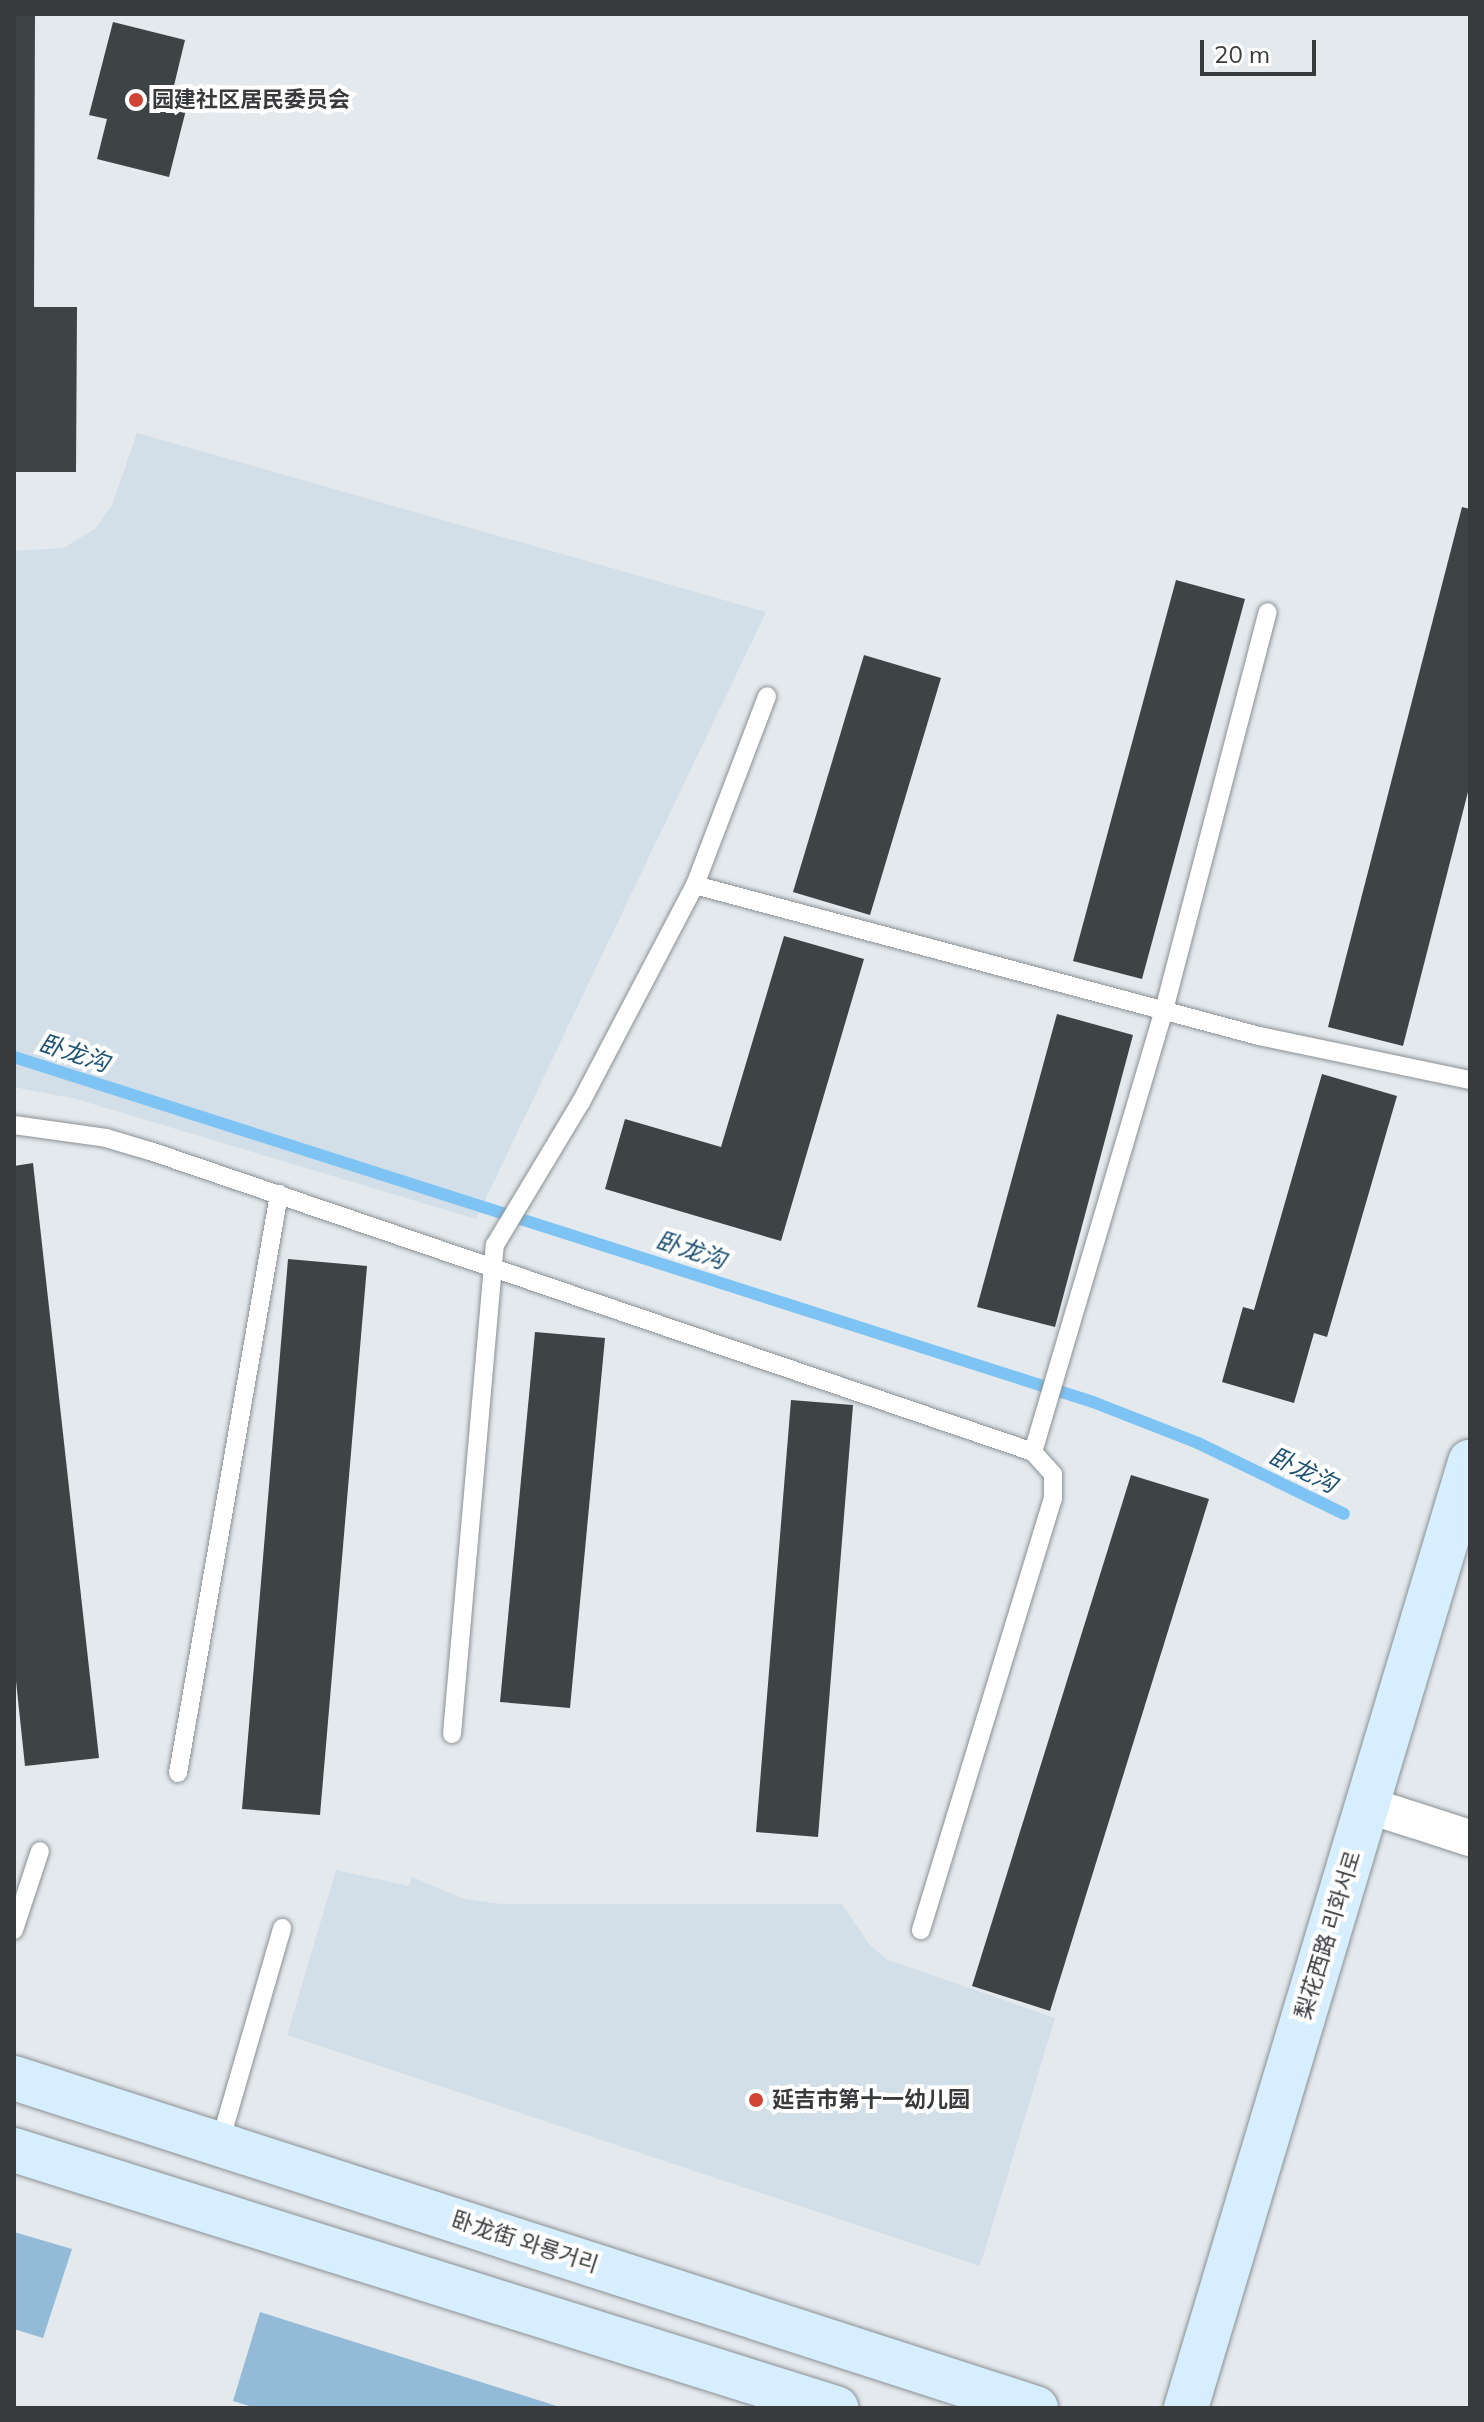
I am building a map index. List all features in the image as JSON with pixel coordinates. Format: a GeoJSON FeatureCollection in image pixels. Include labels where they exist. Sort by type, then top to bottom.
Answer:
{"type":"FeatureCollection","features":[{"type":"Feature","properties":{"kind":"street","name":"梨花西路 리화서로"},"geometry":{"type":"LineString","coordinates":[[1186,2408],[1470,1462]]}},
{"type":"Feature","properties":{"kind":"street"},"geometry":{"type":"LineString","coordinates":[[1367,1805],[1470,1838]]}},
{"type":"Feature","properties":{"kind":"street","name":"卧龙街 와룡거리"},"geometry":{"type":"LineString","coordinates":[[14,2078],[1036,2408]]}},
{"type":"Feature","properties":{"kind":"street"},"geometry":{"type":"LineString","coordinates":[[14,2150],[836,2408]]}},
{"type":"Feature","properties":{"kind":"lane"},"geometry":{"type":"LineString","coordinates":[[1033,1452],[1164,1010],[1268,612]]}},
{"type":"Feature","properties":{"kind":"lane"},"geometry":{"type":"LineString","coordinates":[[452,1734],[490,1266],[495,1245],[516,1216],[695,885],[767,696]]}},
{"type":"Feature","properties":{"kind":"lane"},"geometry":{"type":"LineString","coordinates":[[695,885],[1259,1036],[1470,1080]]}},
{"type":"Feature","properties":{"kind":"lane"},"geometry":{"type":"LineString","coordinates":[[14,1125],[106,1138],[279,1194],[1033,1452],[1053,1474],[1053,1498],[921,1930]]}},
{"type":"Feature","properties":{"kind":"lane"},"geometry":{"type":"LineString","coordinates":[[178,1773],[279,1194]]}},
{"type":"Feature","properties":{"kind":"lane"},"geometry":{"type":"LineString","coordinates":[[14,1930],[40,1851]]}},
{"type":"Feature","properties":{"kind":"lane"},"geometry":{"type":"LineString","coordinates":[[220,2142],[282,1928]]}},
{"type":"Feature","properties":{"kind":"shaded area"},"geometry":{"type":"Polygon","coordinates":[[[137,433],[766,612],[476,1219],[76,1099],[14,1087],[14,551],[63,548],[95,529],[112,505],[137,433]]]}},
{"type":"Feature","properties":{"kind":"shaded area","name":"延吉市第十一幼儿园"},"geometry":{"type":"Polygon","coordinates":[[[336,1870],[409,1886],[412,1877],[464,1899],[502,1904],[842,1904],[869,1944],[886,1959],[1055,2018],[980,2266],[287,2035],[336,1870]]]}},
{"type":"Feature","properties":{"kind":"shaded area"},"geometry":{"type":"Polygon","coordinates":[[[14,2232],[72,2249],[43,2338],[14,2329],[14,2232]]]}},
{"type":"Feature","properties":{"kind":"shaded area"},"geometry":{"type":"Polygon","coordinates":[[[260,2312],[563,2408],[256,2408],[233,2401],[260,2312]]]}},
{"type":"Feature","properties":{"kind":"building"},"geometry":{"type":"Polygon","coordinates":[[[14,14],[35,14],[34,307],[77,307],[76,472],[14,472],[14,14]]]}},
{"type":"Feature","properties":{"kind":"building","name":"园建社区居民委员会"},"geometry":{"type":"Polygon","coordinates":[[[113,22],[185,40],[171,98],[188,102],[169,177],[97,159],[107,119],[89,115],[113,22]]]}},
{"type":"Feature","properties":{"kind":"building"},"geometry":{"type":"Polygon","coordinates":[[[1462,507],[1470,509],[1470,784],[1403,1046],[1328,1027],[1462,507]]]}},
{"type":"Feature","properties":{"kind":"building"},"geometry":{"type":"Polygon","coordinates":[[[1176,580],[1245,599],[1142,979],[1073,961],[1176,580]]]}},
{"type":"Feature","properties":{"kind":"building"},"geometry":{"type":"Polygon","coordinates":[[[864,655],[941,678],[870,915],[793,892],[864,655]]]}},
{"type":"Feature","properties":{"kind":"building"},"geometry":{"type":"Polygon","coordinates":[[[784,936],[864,959],[781,1241],[605,1189],[625,1119],[721,1147],[784,936]]]}},
{"type":"Feature","properties":{"kind":"building"},"geometry":{"type":"Polygon","coordinates":[[[1057,1014],[1133,1035],[1055,1327],[977,1307],[1057,1014]]]}},
{"type":"Feature","properties":{"kind":"building"},"geometry":{"type":"Polygon","coordinates":[[[1322,1074],[1397,1096],[1327,1337],[1314,1333],[1294,1403],[1222,1382],[1243,1307],[1254,1310],[1322,1074]]]}},
{"type":"Feature","properties":{"kind":"building"},"geometry":{"type":"Polygon","coordinates":[[[33,1163],[99,1758],[25,1766],[14,1662],[14,1166],[33,1163]]]}},
{"type":"Feature","properties":{"kind":"building"},"geometry":{"type":"Polygon","coordinates":[[[288,1259],[367,1266],[320,1815],[242,1809],[288,1259]]]}},
{"type":"Feature","properties":{"kind":"building"},"geometry":{"type":"Polygon","coordinates":[[[535,1332],[605,1338],[570,1708],[500,1702],[535,1332]]]}},
{"type":"Feature","properties":{"kind":"building"},"geometry":{"type":"Polygon","coordinates":[[[791,1400],[853,1405],[818,1837],[756,1832],[791,1400]]]}},
{"type":"Feature","properties":{"kind":"building"},"geometry":{"type":"Polygon","coordinates":[[[1131,1475],[1209,1499],[1050,2011],[972,1986],[1131,1475]]]}},
{"type":"Feature","properties":{"kind":"waterway","name":"卧龙沟"},"geometry":{"type":"LineString","coordinates":[[14,1057],[1093,1402],[1198,1443],[1344,1514]]}},
{"type":"Feature","properties":{"kind":"place","name":"园建社区居民委员会"},"geometry":{"type":"Point","coordinates":[136,100]}},
{"type":"Feature","properties":{"kind":"place","name":"延吉市第十一幼儿园"},"geometry":{"type":"Point","coordinates":[756,2100]}}]}
